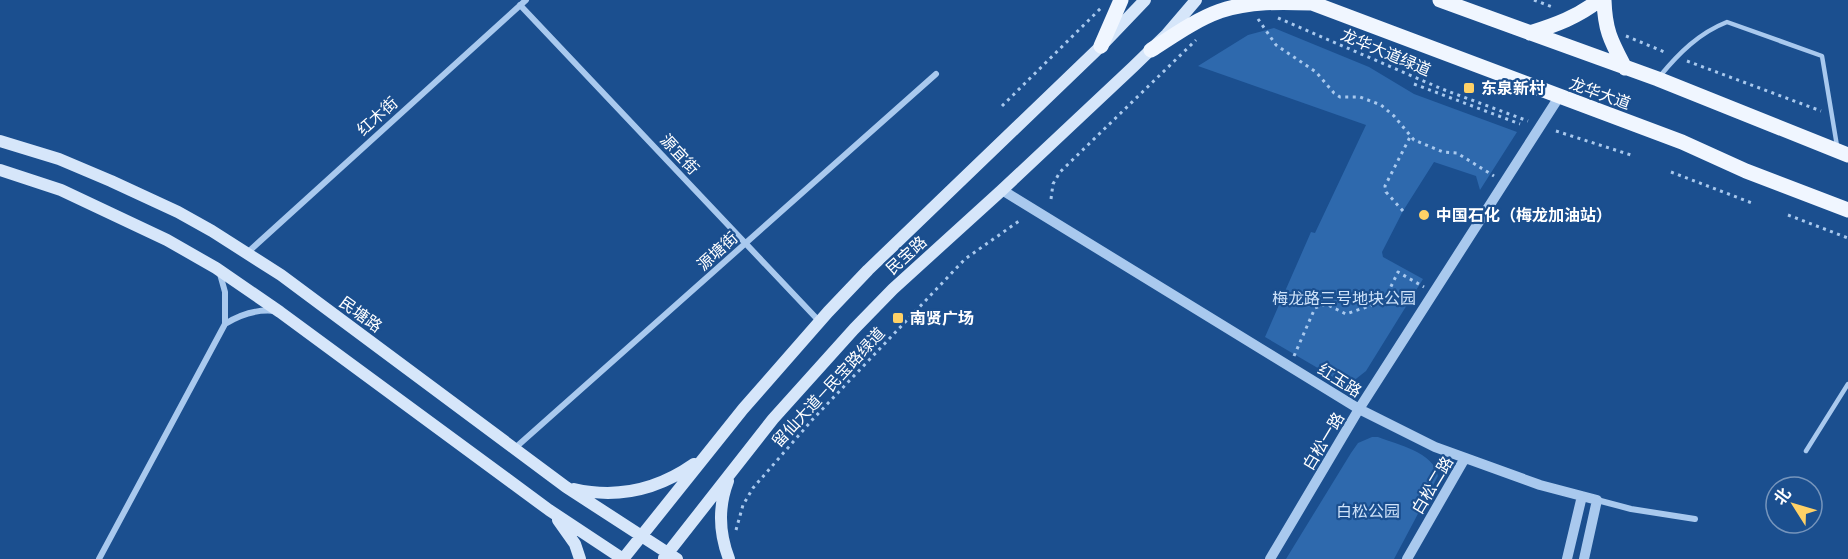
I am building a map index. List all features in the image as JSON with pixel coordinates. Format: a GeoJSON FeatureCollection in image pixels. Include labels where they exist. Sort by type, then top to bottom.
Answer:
{"type":"FeatureCollection","features":[{"type":"Feature","properties":{"kind":"main road"},"geometry":{"type":"LineString","coordinates":[[1101,46],[1121,0]]}},
{"type":"Feature","properties":{"kind":"main road","name":"民宝路"},"geometry":{"type":"LineString","coordinates":[[623,559],[750,401],[819,321],[868,270],[1101,46],[1145,0]]}},
{"type":"Feature","properties":{"kind":"main road","name":"民宝路"},"geometry":{"type":"LineString","coordinates":[[669,557],[773,419],[854,329],[893,289],[1151,50],[1196,0]]}},
{"type":"Feature","properties":{"kind":"main road","name":"龙华大道"},"geometry":{"type":"LineString","coordinates":[[1440,0],[1658,80],[1843,153]]}},
{"type":"Feature","properties":{"kind":"main road"},"geometry":{"type":"LineString","coordinates":[[1530,33],[1557,25],[1599,0]]}},
{"type":"Feature","properties":{"kind":"main road"},"geometry":{"type":"LineString","coordinates":[[1604,0],[1604,23],[1625,68]]}},
{"type":"Feature","properties":{"kind":"main road"},"geometry":{"type":"LineString","coordinates":[[1151,50],[1187,27],[1220,11],[1258,3],[1308,1]]}},
{"type":"Feature","properties":{"kind":"main road","name":"龙华大道"},"geometry":{"type":"LineString","coordinates":[[1308,1],[1682,142],[1746,171],[1848,210]]}},
{"type":"Feature","properties":{"kind":"main road","name":"民塘路"},"geometry":{"type":"LineString","coordinates":[[0,141],[59,159],[111,180],[178,212],[247,253],[281,275],[566,487],[641,535],[669,557]]}},
{"type":"Feature","properties":{"kind":"main road"},"geometry":{"type":"LineString","coordinates":[[0,170],[61,190],[167,240],[216,268],[280,312],[549,510],[623,559]]}},
{"type":"Feature","properties":{"kind":"main road"},"geometry":{"type":"LineString","coordinates":[[566,487],[594,493],[615,494],[641,489],[681,473],[707,454]]}},
{"type":"Feature","properties":{"kind":"main road"},"geometry":{"type":"LineString","coordinates":[[729,559],[722,533],[721,518],[722,501],[733,470]]}},
{"type":"Feature","properties":{"kind":"main road"},"geometry":{"type":"LineString","coordinates":[[549,510],[576,544],[580,559]]}},
{"type":"Feature","properties":{"kind":"street","name":"源宜街"},"geometry":{"type":"LineString","coordinates":[[523,2],[819,321]]}},
{"type":"Feature","properties":{"kind":"street","name":"红木街"},"geometry":{"type":"LineString","coordinates":[[247,253],[523,2]]}},
{"type":"Feature","properties":{"kind":"street","name":"源塘街"},"geometry":{"type":"LineString","coordinates":[[515,448],[936,74]]}},
{"type":"Feature","properties":{"kind":"street","name":"白松一路"},"geometry":{"type":"LineString","coordinates":[[1270,559],[1359,409],[1559,97]]}},
{"type":"Feature","properties":{"kind":"street","name":"红玉路"},"geometry":{"type":"LineString","coordinates":[[1002,190],[1359,409],[1434,447],[1540,485],[1631,509],[1695,519]]}},
{"type":"Feature","properties":{"kind":"street"},"geometry":{"type":"LineString","coordinates":[[99,559],[225,324],[225,292],[216,268]]}},
{"type":"Feature","properties":{"kind":"street"},"geometry":{"type":"LineString","coordinates":[[225,324],[249,313],[263,310],[280,312]]}},
{"type":"Feature","properties":{"kind":"street","name":"白松二路"},"geometry":{"type":"LineString","coordinates":[[1407,559],[1466,458]]}},
{"type":"Feature","properties":{"kind":"street"},"geometry":{"type":"LineString","coordinates":[[1567,559],[1582,496]]}},
{"type":"Feature","properties":{"kind":"street"},"geometry":{"type":"LineString","coordinates":[[1584,559],[1597,500]]}},
{"type":"Feature","properties":{"kind":"lane"},"geometry":{"type":"LineString","coordinates":[[1658,80],[1674,59],[1699,36],[1727,22],[1822,56],[1843,153]]}},
{"type":"Feature","properties":{"kind":"lane"},"geometry":{"type":"LineString","coordinates":[[1806,451],[1848,384]]}},
{"type":"Feature","properties":{"kind":"path"},"geometry":{"type":"LineString","coordinates":[[1002,106],[1096,14],[1106,0]]}},
{"type":"Feature","properties":{"kind":"path"},"geometry":{"type":"LineString","coordinates":[[1534,0],[1562,10]]}},
{"type":"Feature","properties":{"kind":"path"},"geometry":{"type":"LineString","coordinates":[[1257,17],[1276,45],[1316,72],[1334,93],[1340,97],[1360,97],[1381,105],[1394,116],[1410,137],[1422,145],[1443,152],[1457,153],[1495,177]]}},
{"type":"Feature","properties":{"kind":"path","name":"龙华大道绿道"},"geometry":{"type":"LineString","coordinates":[[1275,17],[1442,89],[1528,122]]}},
{"type":"Feature","properties":{"kind":"path"},"geometry":{"type":"LineString","coordinates":[[1624,34],[1630,39],[1664,52]]}},
{"type":"Feature","properties":{"kind":"path"},"geometry":{"type":"LineString","coordinates":[[1051,199],[1053,184],[1064,167],[1199,37]]}},
{"type":"Feature","properties":{"kind":"path"},"geometry":{"type":"LineString","coordinates":[[1694,63],[1820,111]]}},
{"type":"Feature","properties":{"kind":"path"},"geometry":{"type":"LineString","coordinates":[[1414,84],[1520,124]]}},
{"type":"Feature","properties":{"kind":"path"},"geometry":{"type":"LineString","coordinates":[[1556,131],[1631,155]]}},
{"type":"Feature","properties":{"kind":"path"},"geometry":{"type":"LineString","coordinates":[[1403,211],[1386,192],[1384,186],[1410,137]]}},
{"type":"Feature","properties":{"kind":"path"},"geometry":{"type":"LineString","coordinates":[[1671,172],[1752,203]]}},
{"type":"Feature","properties":{"kind":"path"},"geometry":{"type":"LineString","coordinates":[[1788,215],[1848,238]]}},
{"type":"Feature","properties":{"kind":"path","name":"留仙大道—民宝路绿道"},"geometry":{"type":"LineString","coordinates":[[737,540],[736,529],[743,505],[772,464],[965,259],[1019,221]]}},
{"type":"Feature","properties":{"kind":"path"},"geometry":{"type":"LineString","coordinates":[[1293,358],[1315,308],[1326,304],[1346,314],[1384,301],[1398,273],[1424,286]]}},
{"type":"Feature","properties":{"kind":"green space","name":"梅龙路三号地块公园"},"geometry":{"type":"Polygon","coordinates":[[[1274,28],[1369,67],[1414,94],[1517,132],[1480,190],[1476,176],[1434,162],[1403,211],[1382,252],[1383,257],[1423,279],[1366,371],[1352,382],[1333,377],[1265,337],[1311,232],[1315,233],[1366,125],[1198,66],[1248,35],[1274,28]]]}},
{"type":"Feature","properties":{"kind":"green space","name":"白松公园"},"geometry":{"type":"Polygon","coordinates":[[[1372,437],[1395,443],[1423,455],[1435,468],[1438,476],[1394,559],[1286,559],[1358,443],[1372,437]]]}},
{"type":"Feature","properties":{"kind":"place","name":"东泉新村"},"geometry":{"type":"Point","coordinates":[1469,88]}},
{"type":"Feature","properties":{"kind":"place","name":"中国石化（梅龙加油站）"},"geometry":{"type":"Point","coordinates":[1424,215]}},
{"type":"Feature","properties":{"kind":"place","name":"南贤广场"},"geometry":{"type":"Point","coordinates":[898,318]}}]}
